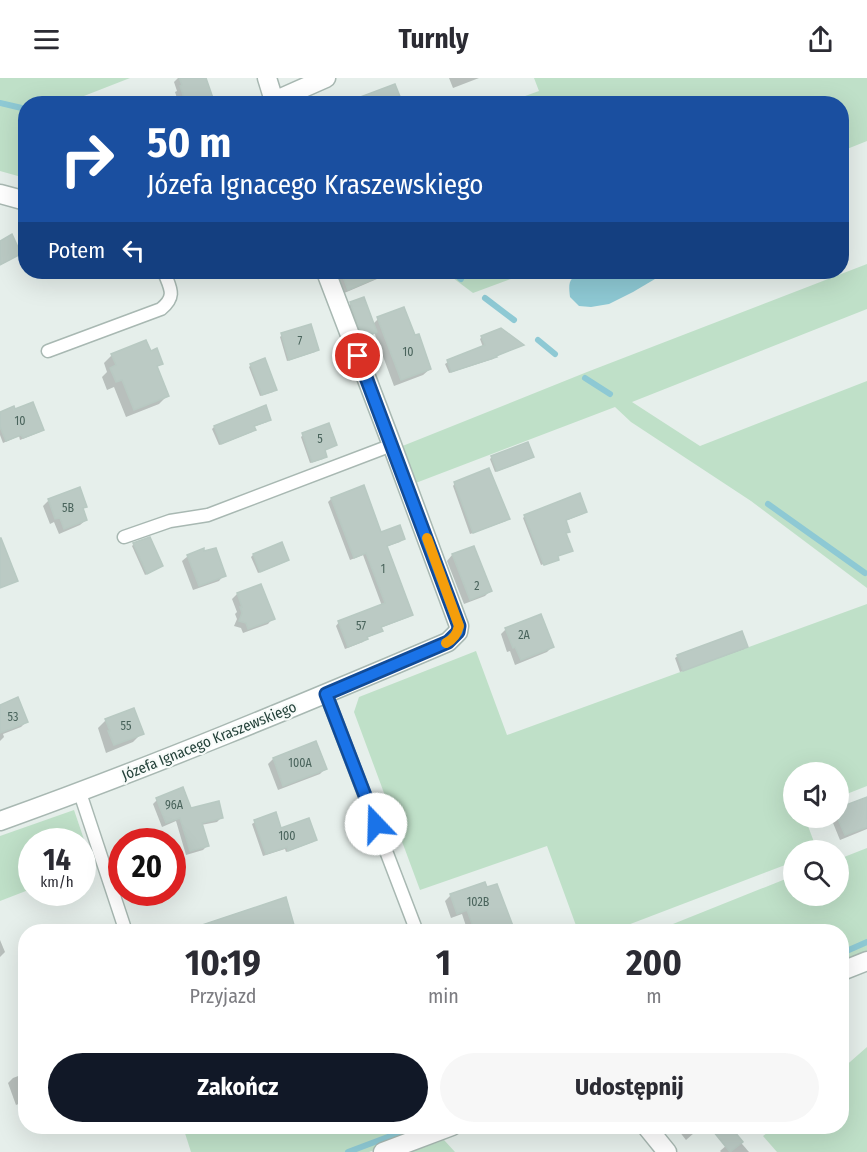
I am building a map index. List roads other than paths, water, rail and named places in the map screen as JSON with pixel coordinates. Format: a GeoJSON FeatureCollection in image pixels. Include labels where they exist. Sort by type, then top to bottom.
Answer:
{"type":"FeatureCollection","features":[{"type":"Feature","properties":{"kind":"street"},"geometry":{"type":"LineString","coordinates":[[267,78],[272,96]]}},
{"type":"Feature","properties":{"kind":"street"},"geometry":{"type":"LineString","coordinates":[[287,96],[326,78]]}},
{"type":"Feature","properties":{"kind":"street"},"geometry":{"type":"LineString","coordinates":[[0,195],[18,199]]}},
{"type":"Feature","properties":{"kind":"street"},"geometry":{"type":"LineString","coordinates":[[323,279],[392,445]]}},
{"type":"Feature","properties":{"kind":"street","name":"Józefa Ignacego Kraszewskiego"},"geometry":{"type":"LineString","coordinates":[[0,821],[80,793],[448,642],[458,632],[459,626],[392,445]]}},
{"type":"Feature","properties":{"kind":"street"},"geometry":{"type":"LineString","coordinates":[[849,968],[867,961]]}},
{"type":"Feature","properties":{"kind":"street"},"geometry":{"type":"LineString","coordinates":[[383,1152],[431,1134]]}},
{"type":"Feature","properties":{"kind":"street"},"geometry":{"type":"LineString","coordinates":[[652,1134],[667,1152]]}},
{"type":"Feature","properties":{"kind":"lane"},"geometry":{"type":"LineString","coordinates":[[48,351],[161,309],[170,299],[172,292],[167,279]]}},
{"type":"Feature","properties":{"kind":"lane"},"geometry":{"type":"LineString","coordinates":[[124,537],[170,521],[208,515],[392,445]]}},
{"type":"Feature","properties":{"kind":"lane"},"geometry":{"type":"LineString","coordinates":[[326,694],[414,924]]}},
{"type":"Feature","properties":{"kind":"lane"},"geometry":{"type":"LineString","coordinates":[[80,793],[123,924]]}},
{"type":"Feature","properties":{"kind":"water"},"geometry":{"type":"Polygon","coordinates":[[[573,279],[655,279],[609,304],[591,307],[579,306],[570,297],[573,279]]]}},
{"type":"Feature","properties":{"kind":"waterway"},"geometry":{"type":"LineString","coordinates":[[0,103],[18,107]]}},
{"type":"Feature","properties":{"kind":"waterway"},"geometry":{"type":"LineString","coordinates":[[485,298],[514,320]]}},
{"type":"Feature","properties":{"kind":"waterway"},"geometry":{"type":"LineString","coordinates":[[538,340],[555,354]]}},
{"type":"Feature","properties":{"kind":"waterway"},"geometry":{"type":"LineString","coordinates":[[585,378],[610,394]]}},
{"type":"Feature","properties":{"kind":"waterway"},"geometry":{"type":"LineString","coordinates":[[768,504],[865,573]]}},
{"type":"Feature","properties":{"kind":"waterway"},"geometry":{"type":"LineString","coordinates":[[849,950],[867,942]]}},
{"type":"Feature","properties":{"kind":"waterway"},"geometry":{"type":"LineString","coordinates":[[348,1152],[396,1134]]}}]}
